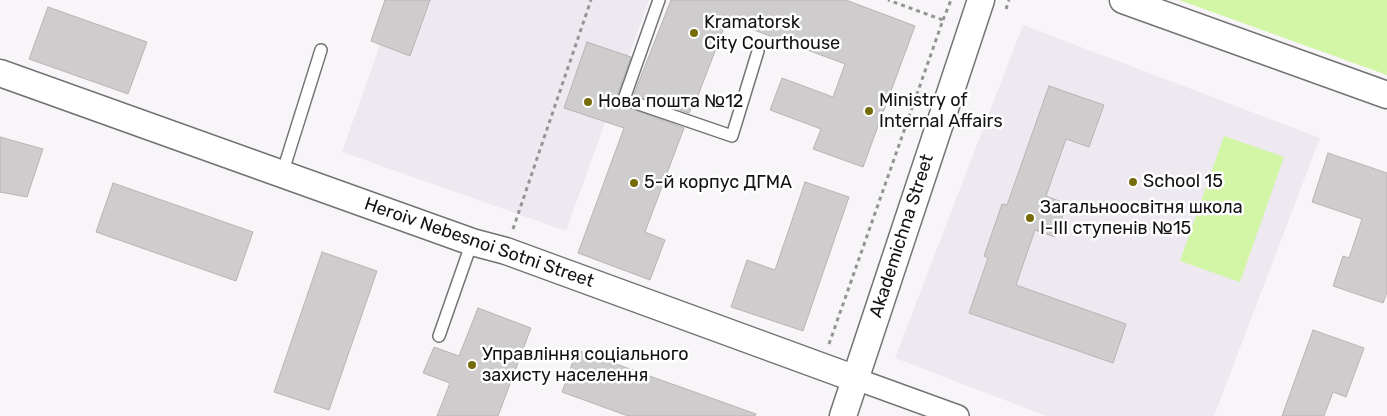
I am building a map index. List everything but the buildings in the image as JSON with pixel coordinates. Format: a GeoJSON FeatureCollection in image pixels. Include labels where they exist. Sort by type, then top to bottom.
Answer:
{"type":"FeatureCollection","features":[{"type":"Feature","properties":{"kind":"street","name":"Akademichna Street"},"geometry":{"type":"LineString","coordinates":[[843,416],[981,0]]}},
{"type":"Feature","properties":{"kind":"street"},"geometry":{"type":"LineString","coordinates":[[1123,0],[1387,95]]}},
{"type":"Feature","properties":{"kind":"street","name":"Heroiv Nebesnoi Sotni Street"},"geometry":{"type":"LineString","coordinates":[[0,73],[472,242],[506,250],[958,416]]}},
{"type":"Feature","properties":{"kind":"lane"},"geometry":{"type":"LineString","coordinates":[[659,0],[624,99],[732,136],[758,51]]}},
{"type":"Feature","properties":{"kind":"lane"},"geometry":{"type":"LineString","coordinates":[[282,174],[321,50]]}},
{"type":"Feature","properties":{"kind":"lane"},"geometry":{"type":"LineString","coordinates":[[439,336],[472,242]]}},
{"type":"Feature","properties":{"kind":"path"},"geometry":{"type":"LineString","coordinates":[[506,250],[591,0]]}},
{"type":"Feature","properties":{"kind":"path"},"geometry":{"type":"LineString","coordinates":[[888,0],[943,20]]}},
{"type":"Feature","properties":{"kind":"path"},"geometry":{"type":"LineString","coordinates":[[821,366],[951,0]]}},
{"type":"Feature","properties":{"kind":"shaded area"},"geometry":{"type":"Polygon","coordinates":[[[396,0],[649,0],[566,231],[342,152],[396,0]]]}},
{"type":"Feature","properties":{"kind":"shaded area","name":"School 15"},"geometry":{"type":"Polygon","coordinates":[[[1023,25],[1320,138],[1214,416],[1046,416],[895,358],[1023,25]]]}},
{"type":"Feature","properties":{"kind":"green space"},"geometry":{"type":"Polygon","coordinates":[[[1179,0],[1387,0],[1387,75],[1179,0]]]}},
{"type":"Feature","properties":{"kind":"green space"},"geometry":{"type":"Polygon","coordinates":[[[1224,136],[1284,157],[1240,282],[1180,261],[1224,136]]]}},
{"type":"Feature","properties":{"kind":"place","name":"Kramatorsk City Courthouse"},"geometry":{"type":"Point","coordinates":[694,33]}},
{"type":"Feature","properties":{"kind":"place","name":"Нова пошта №12"},"geometry":{"type":"Point","coordinates":[588,102]}},
{"type":"Feature","properties":{"kind":"place","name":"Ministry of Internal Affairs"},"geometry":{"type":"Point","coordinates":[869,111]}},
{"type":"Feature","properties":{"kind":"place","name":"School 15"},"geometry":{"type":"Point","coordinates":[1133,182]}},
{"type":"Feature","properties":{"kind":"place","name":"5-й корпус ДГМА"},"geometry":{"type":"Point","coordinates":[634,183]}},
{"type":"Feature","properties":{"kind":"place","name":"Загальноосвітня школа І-ІІІ ступенів №15"},"geometry":{"type":"Point","coordinates":[1030,218]}},
{"type":"Feature","properties":{"kind":"place","name":"Управління соціального захисту населення"},"geometry":{"type":"Point","coordinates":[472,365]}}]}
